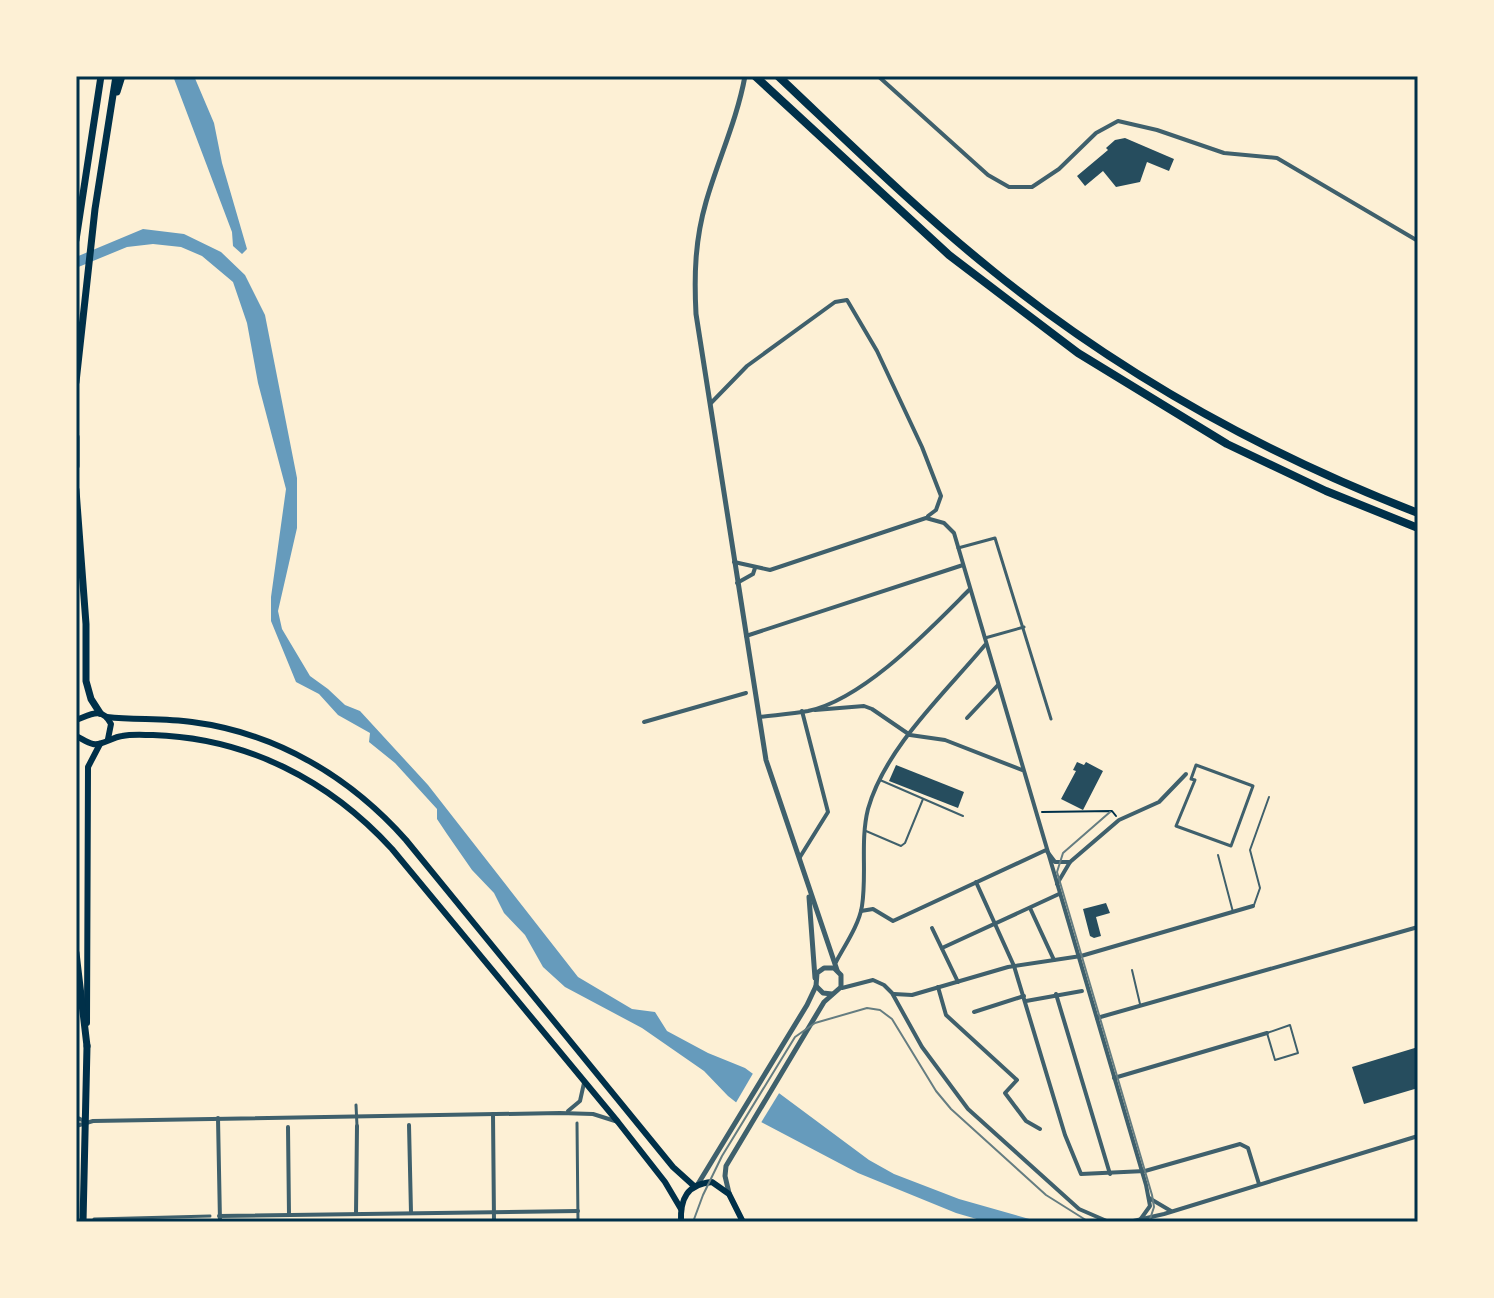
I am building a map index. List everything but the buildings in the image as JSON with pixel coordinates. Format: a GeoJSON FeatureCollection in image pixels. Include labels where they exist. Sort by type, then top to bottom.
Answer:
{"type":"FeatureCollection","features":[{"type":"Feature","properties":{"kind":"highway"},"geometry":{"type":"LineString","coordinates":[[755,76],[949,255],[1078,353],[1227,444],[1326,491],[1418,528]]}},
{"type":"Feature","properties":{"kind":"highway"},"geometry":{"type":"LineString","coordinates":[[778,76],[960,244],[1036,305],[1102,351],[1234,430],[1334,478],[1418,513]]}},
{"type":"Feature","properties":{"kind":"main road"},"geometry":{"type":"LineString","coordinates":[[76,240],[101,76]]}},
{"type":"Feature","properties":{"kind":"main road"},"geometry":{"type":"LineString","coordinates":[[76,382],[91,241],[116,76]]}},
{"type":"Feature","properties":{"kind":"main road"},"geometry":{"type":"LineString","coordinates":[[108,121],[122,76]]}},
{"type":"Feature","properties":{"kind":"main road"},"geometry":{"type":"LineString","coordinates":[[76,437],[76,466]]}},
{"type":"Feature","properties":{"kind":"main road"},"geometry":{"type":"LineString","coordinates":[[76,490],[85,612],[86,681],[91,699],[112,727],[108,739]]}},
{"type":"Feature","properties":{"kind":"main road"},"geometry":{"type":"LineString","coordinates":[[76,720],[92,712],[191,721],[246,734],[302,757],[349,786],[406,840],[673,1167],[696,1185]]}},
{"type":"Feature","properties":{"kind":"main road"},"geometry":{"type":"LineString","coordinates":[[83,1222],[80,1119],[87,1046],[87,776],[89,761],[100,744],[108,739],[129,735],[179,737],[241,749],[274,761],[334,795],[373,828],[618,1122],[665,1182],[681,1209]]}},
{"type":"Feature","properties":{"kind":"main road"},"geometry":{"type":"LineString","coordinates":[[76,736],[91,744],[100,744]]}},
{"type":"Feature","properties":{"kind":"main road"},"geometry":{"type":"LineString","coordinates":[[76,953],[87,1046]]}},
{"type":"Feature","properties":{"kind":"main road"},"geometry":{"type":"LineString","coordinates":[[681,1222],[685,1196],[696,1185],[712,1182],[729,1194],[743,1222]]}},
{"type":"Feature","properties":{"kind":"street"},"geometry":{"type":"LineString","coordinates":[[745,76],[742,94],[706,203],[695,258],[696,314],[771,780],[842,978],[839,989]]}},
{"type":"Feature","properties":{"kind":"street"},"geometry":{"type":"LineString","coordinates":[[878,76],[988,175],[1009,187],[1032,187],[1040,183],[1096,133],[1118,121],[1157,130],[1224,153],[1277,158],[1418,241]]}},
{"type":"Feature","properties":{"kind":"street"},"geometry":{"type":"LineString","coordinates":[[709,404],[747,366],[835,302],[847,300],[877,351],[922,447],[941,496],[936,510],[926,518],[770,570],[734,562]]}},
{"type":"Feature","properties":{"kind":"street"},"geometry":{"type":"LineString","coordinates":[[926,518],[944,523],[954,533],[1149,1198],[1148,1211],[1139,1220]]}},
{"type":"Feature","properties":{"kind":"street"},"geometry":{"type":"LineString","coordinates":[[958,548],[995,538],[1051,719]]}},
{"type":"Feature","properties":{"kind":"street"},"geometry":{"type":"LineString","coordinates":[[746,636],[963,565]]}},
{"type":"Feature","properties":{"kind":"street"},"geometry":{"type":"LineString","coordinates":[[737,583],[753,574],[755,568]]}},
{"type":"Feature","properties":{"kind":"street"},"geometry":{"type":"LineString","coordinates":[[806,711],[859,689],[969,590]]}},
{"type":"Feature","properties":{"kind":"street"},"geometry":{"type":"LineString","coordinates":[[836,962],[861,911],[865,831],[868,811],[879,780],[910,735],[985,641],[1024,627]]}},
{"type":"Feature","properties":{"kind":"street"},"geometry":{"type":"LineString","coordinates":[[967,718],[998,685]]}},
{"type":"Feature","properties":{"kind":"street"},"geometry":{"type":"LineString","coordinates":[[644,722],[746,693]]}},
{"type":"Feature","properties":{"kind":"street"},"geometry":{"type":"LineString","coordinates":[[759,717],[864,706],[910,735],[945,740],[1022,770]]}},
{"type":"Feature","properties":{"kind":"street"},"geometry":{"type":"LineString","coordinates":[[798,860],[828,812],[806,711]]}},
{"type":"Feature","properties":{"kind":"street"},"geometry":{"type":"LineString","coordinates":[[1196,765],[1240,782],[1253,786],[1231,846],[1176,826],[1195,780],[1191,779],[1196,765]]}},
{"type":"Feature","properties":{"kind":"street"},"geometry":{"type":"LineString","coordinates":[[1056,886],[1070,862],[1119,820],[1159,802],[1186,774]]}},
{"type":"Feature","properties":{"kind":"street"},"geometry":{"type":"LineString","coordinates":[[1046,850],[1055,862],[1070,862]]}},
{"type":"Feature","properties":{"kind":"street"},"geometry":{"type":"LineString","coordinates":[[861,911],[873,909],[893,921],[1046,850]]}},
{"type":"Feature","properties":{"kind":"street"},"geometry":{"type":"LineString","coordinates":[[976,882],[1014,966],[1078,1171],[1085,1175],[1141,1171],[1240,1144],[1248,1148],[1259,1184]]}},
{"type":"Feature","properties":{"kind":"street"},"geometry":{"type":"LineString","coordinates":[[809,892],[815,982],[823,993],[833,994]]}},
{"type":"Feature","properties":{"kind":"street"},"geometry":{"type":"LineString","coordinates":[[942,948],[1059,894]]}},
{"type":"Feature","properties":{"kind":"street"},"geometry":{"type":"LineString","coordinates":[[892,993],[906,996],[1014,966],[1078,956],[1253,906]]}},
{"type":"Feature","properties":{"kind":"street"},"geometry":{"type":"LineString","coordinates":[[1030,908],[1054,960]]}},
{"type":"Feature","properties":{"kind":"street"},"geometry":{"type":"LineString","coordinates":[[1096,1018],[1418,927]]}},
{"type":"Feature","properties":{"kind":"street"},"geometry":{"type":"LineString","coordinates":[[932,928],[958,982]]}},
{"type":"Feature","properties":{"kind":"street"},"geometry":{"type":"LineString","coordinates":[[696,1185],[781,1047],[824,968],[837,970]]}},
{"type":"Feature","properties":{"kind":"street"},"geometry":{"type":"LineString","coordinates":[[729,1194],[725,1171],[824,1002],[839,989],[873,980],[892,993],[913,1033],[968,1109],[1079,1209],[1109,1222]]}},
{"type":"Feature","properties":{"kind":"street"},"geometry":{"type":"LineString","coordinates":[[938,987],[946,1015],[1017,1080],[1005,1093],[1026,1121],[1040,1129]]}},
{"type":"Feature","properties":{"kind":"street"},"geometry":{"type":"LineString","coordinates":[[974,1012],[1025,998],[1082,991]]}},
{"type":"Feature","properties":{"kind":"street"},"geometry":{"type":"LineString","coordinates":[[1056,994],[1110,1174]]}},
{"type":"Feature","properties":{"kind":"street"},"geometry":{"type":"LineString","coordinates":[[1114,1078],[1267,1033]]}},
{"type":"Feature","properties":{"kind":"street"},"geometry":{"type":"LineString","coordinates":[[562,1113],[578,1104],[584,1081]]}},
{"type":"Feature","properties":{"kind":"street"},"geometry":{"type":"LineString","coordinates":[[356,1105],[357,1222]]}},
{"type":"Feature","properties":{"kind":"street"},"geometry":{"type":"LineString","coordinates":[[76,1126],[80,1119],[562,1113],[602,1116],[618,1122]]}},
{"type":"Feature","properties":{"kind":"street"},"geometry":{"type":"LineString","coordinates":[[493,1114],[494,1222]]}},
{"type":"Feature","properties":{"kind":"street"},"geometry":{"type":"LineString","coordinates":[[218,1118],[220,1219],[289,1215],[578,1211]]}},
{"type":"Feature","properties":{"kind":"street"},"geometry":{"type":"LineString","coordinates":[[577,1123],[578,1222]]}},
{"type":"Feature","properties":{"kind":"street"},"geometry":{"type":"LineString","coordinates":[[409,1125],[411,1222]]}},
{"type":"Feature","properties":{"kind":"street"},"geometry":{"type":"LineString","coordinates":[[288,1127],[289,1222]]}},
{"type":"Feature","properties":{"kind":"street"},"geometry":{"type":"LineString","coordinates":[[1129,1222],[1418,1136]]}},
{"type":"Feature","properties":{"kind":"street"},"geometry":{"type":"LineString","coordinates":[[1149,1198],[1171,1211]]}},
{"type":"Feature","properties":{"kind":"street"},"geometry":{"type":"LineString","coordinates":[[94,1219],[210,1216]]}},
{"type":"Feature","properties":{"kind":"lane"},"geometry":{"type":"LineString","coordinates":[[879,780],[963,816]]}},
{"type":"Feature","properties":{"kind":"lane"},"geometry":{"type":"LineString","coordinates":[[1253,906],[1260,888],[1250,850],[1269,797]]}},
{"type":"Feature","properties":{"kind":"lane"},"geometry":{"type":"LineString","coordinates":[[865,831],[901,846],[923,799]]}},
{"type":"Feature","properties":{"kind":"lane"},"geometry":{"type":"LineString","coordinates":[[1218,855],[1234,913]]}},
{"type":"Feature","properties":{"kind":"lane"},"geometry":{"type":"LineString","coordinates":[[1132,970],[1141,1005]]}},
{"type":"Feature","properties":{"kind":"lane"},"geometry":{"type":"LineString","coordinates":[[1290,1025],[1298,1053],[1275,1060],[1267,1033],[1290,1025]]}},
{"type":"Feature","properties":{"kind":"path"},"geometry":{"type":"LineString","coordinates":[[1042,812],[1112,811],[1119,820]]}},
{"type":"Feature","properties":{"kind":"water"},"geometry":{"type":"Polygon","coordinates":[[[173,76],[194,76],[214,123],[247,249],[242,254],[233,246],[232,232],[173,76]]]}},
{"type":"Feature","properties":{"kind":"water"},"geometry":{"type":"Polygon","coordinates":[[[143,229],[184,234],[221,252],[245,275],[265,315],[297,478],[297,528],[278,611],[282,629],[310,676],[345,705],[360,711],[428,785],[578,977],[632,1009],[655,1012],[667,1031],[745,1068],[869,1160],[894,1174],[959,1199],[1040,1222],[987,1222],[956,1213],[858,1173],[761,1122],[728,1096],[704,1071],[642,1028],[565,987],[543,967],[525,935],[504,913],[494,893],[472,870],[447,834],[437,819],[437,809],[395,763],[369,742],[370,733],[338,715],[319,694],[296,682],[271,621],[271,597],[286,489],[258,383],[247,323],[233,282],[202,256],[181,247],[153,244],[127,247],[76,268],[76,257],[143,229]]]}},
{"type":"Feature","properties":{"kind":"pier"},"geometry":{"type":"Polygon","coordinates":[[[755,1070],[781,1090],[759,1126],[734,1106],[755,1070]]]}},
{"type":"Feature","properties":{"kind":"tram line"},"geometry":{"type":"LineString","coordinates":[[1110,812],[1063,853],[1057,872],[1152,1195],[1154,1207],[1149,1222]]}},
{"type":"Feature","properties":{"kind":"tram line"},"geometry":{"type":"LineString","coordinates":[[693,1222],[722,1156],[795,1037],[815,1023],[867,1008],[880,1010],[892,1019],[936,1091],[951,1109],[1046,1195],[1089,1222]]}}]}
